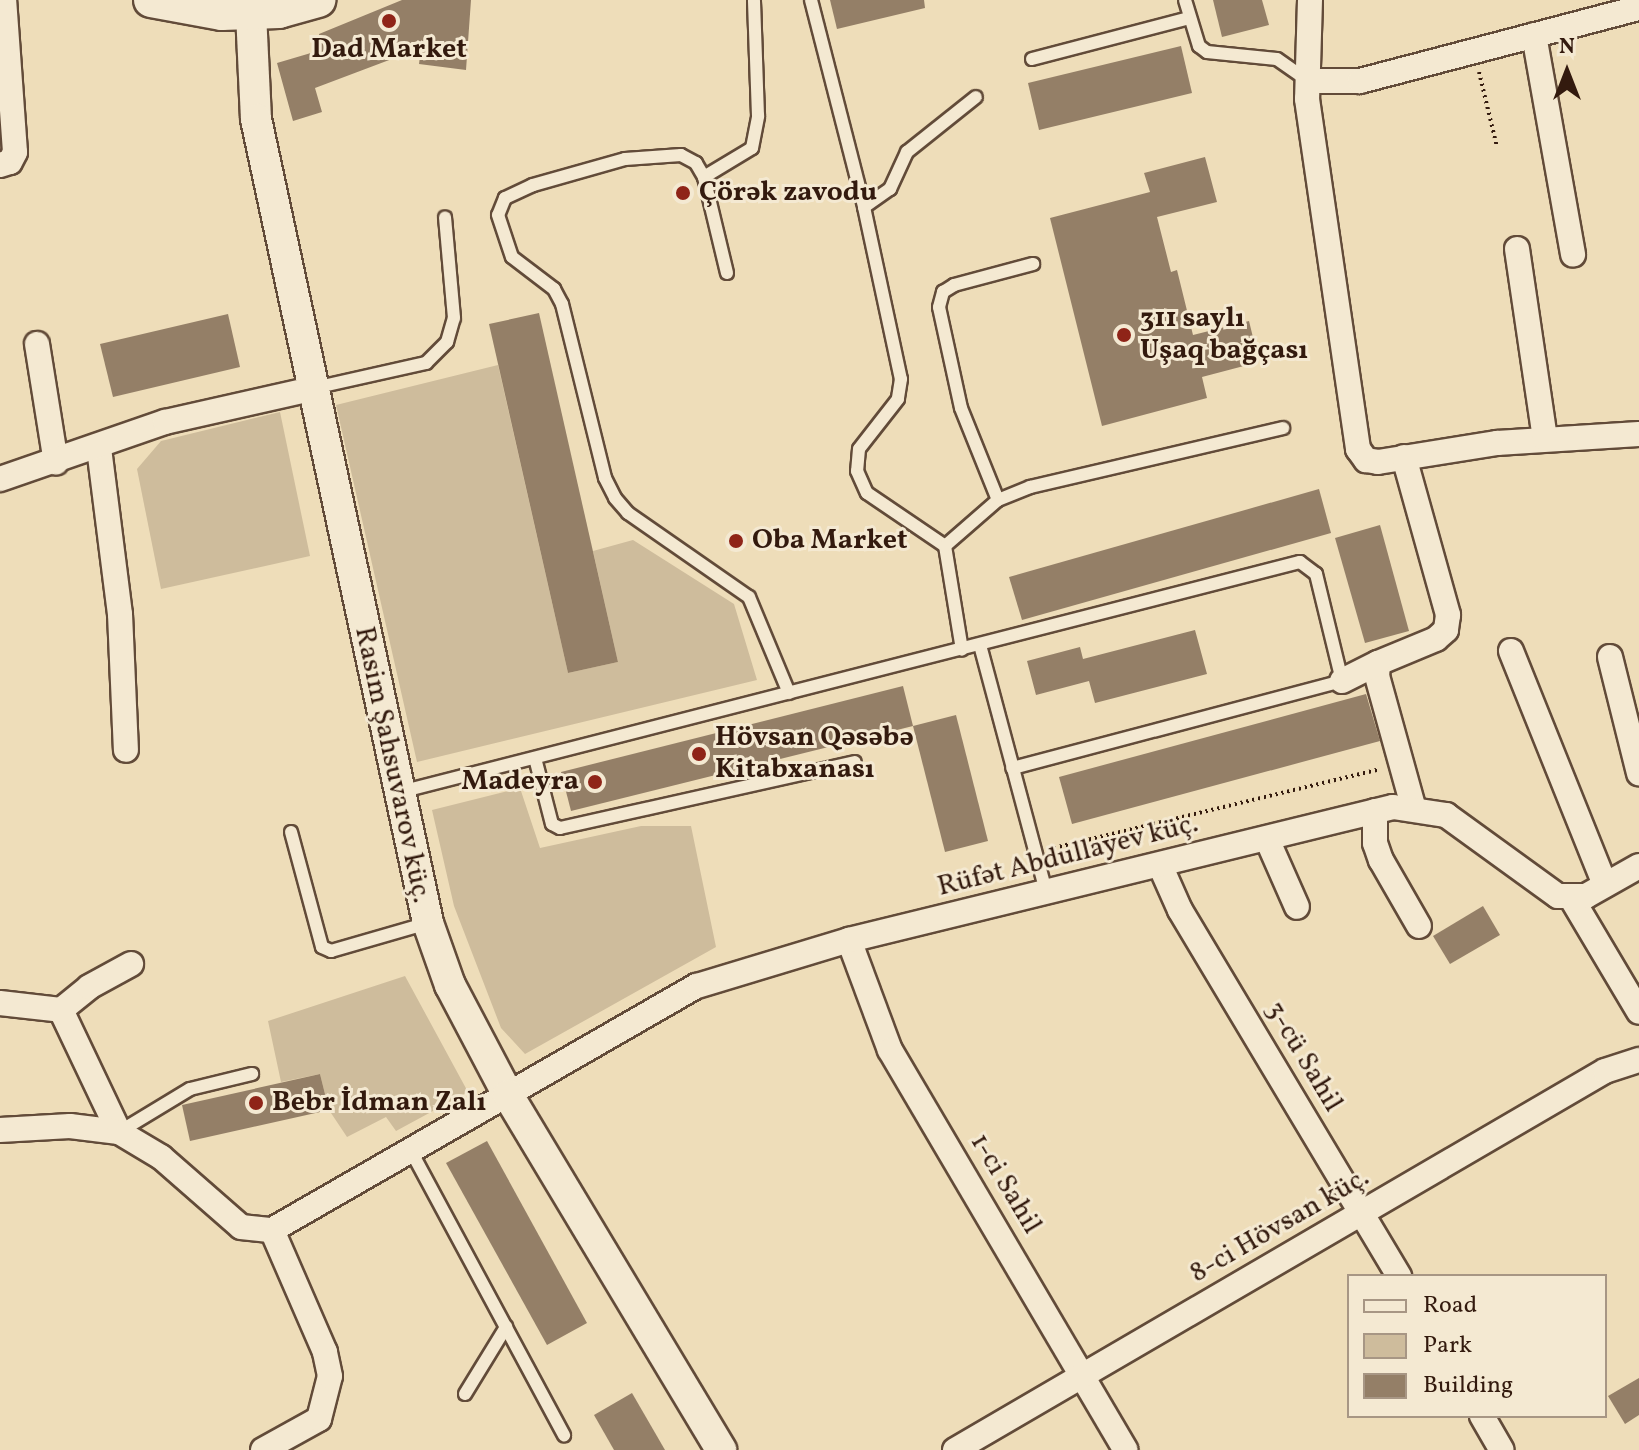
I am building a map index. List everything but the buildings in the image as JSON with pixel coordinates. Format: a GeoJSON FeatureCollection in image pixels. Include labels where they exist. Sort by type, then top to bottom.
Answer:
{"type":"FeatureCollection","features":[{"type":"Feature","properties":{"kind":"main road"},"geometry":{"type":"LineString","coordinates":[[151,0],[251,13],[318,0]]}},
{"type":"Feature","properties":{"kind":"street"},"geometry":{"type":"LineString","coordinates":[[0,165],[10,162],[15,152],[4,0]]}},
{"type":"Feature","properties":{"kind":"street"},"geometry":{"type":"LineString","coordinates":[[1310,0],[1308,81],[1317,191],[1358,449],[1366,460],[1378,462],[1545,439],[1639,434]]}},
{"type":"Feature","properties":{"kind":"street"},"geometry":{"type":"LineString","coordinates":[[1308,81],[1360,81],[1639,8]]}},
{"type":"Feature","properties":{"kind":"street","name":"Rasim Şahsuvarov küç."},"geometry":{"type":"LineString","coordinates":[[251,13],[256,119],[397,793],[428,923],[450,985],[508,1095],[721,1450]]}},
{"type":"Feature","properties":{"kind":"street"},"geometry":{"type":"LineString","coordinates":[[1534,35],[1573,255]]}},
{"type":"Feature","properties":{"kind":"street"},"geometry":{"type":"LineString","coordinates":[[1517,249],[1545,439]]}},
{"type":"Feature","properties":{"kind":"street"},"geometry":{"type":"LineString","coordinates":[[37,344],[56,462]]}},
{"type":"Feature","properties":{"kind":"street"},"geometry":{"type":"LineString","coordinates":[[0,479],[99,448],[165,422],[311,389]]}},
{"type":"Feature","properties":{"kind":"street"},"geometry":{"type":"LineString","coordinates":[[99,448],[120,614],[126,750]]}},
{"type":"Feature","properties":{"kind":"street"},"geometry":{"type":"LineString","coordinates":[[1342,681],[1446,630],[1448,615],[1404,457]]}},
{"type":"Feature","properties":{"kind":"street"},"geometry":{"type":"LineString","coordinates":[[1511,651],[1605,885]]}},
{"type":"Feature","properties":{"kind":"street"},"geometry":{"type":"LineString","coordinates":[[1610,657],[1639,773]]}},
{"type":"Feature","properties":{"kind":"street"},"geometry":{"type":"LineString","coordinates":[[1378,663],[1377,676],[1413,806]]}},
{"type":"Feature","properties":{"kind":"street","name":"Rüfət Abdullayev küç."},"geometry":{"type":"LineString","coordinates":[[272,1230],[697,986],[849,940],[1375,811],[1413,806],[1446,815],[1544,887],[1572,899]]}},
{"type":"Feature","properties":{"kind":"street"},"geometry":{"type":"LineString","coordinates":[[1375,811],[1375,843],[1381,860],[1419,926]]}},
{"type":"Feature","properties":{"kind":"street"},"geometry":{"type":"LineString","coordinates":[[1267,839],[1297,907]]}},
{"type":"Feature","properties":{"kind":"street","name":"3-cü Sahil"},"geometry":{"type":"LineString","coordinates":[[1160,865],[1180,910],[1398,1274]]}},
{"type":"Feature","properties":{"kind":"street"},"geometry":{"type":"LineString","coordinates":[[1639,866],[1572,899],[1639,1012]]}},
{"type":"Feature","properties":{"kind":"street","name":"1-ci Sahil"},"geometry":{"type":"LineString","coordinates":[[849,940],[890,1050],[1126,1450]]}},
{"type":"Feature","properties":{"kind":"street"},"geometry":{"type":"LineString","coordinates":[[0,1003],[61,1010],[89,987],[131,964]]}},
{"type":"Feature","properties":{"kind":"street"},"geometry":{"type":"LineString","coordinates":[[61,1010],[119,1132]]}},
{"type":"Feature","properties":{"kind":"street","name":"8-ci Hövsan küç."},"geometry":{"type":"LineString","coordinates":[[955,1450],[1605,1071],[1639,1060]]}},
{"type":"Feature","properties":{"kind":"street"},"geometry":{"type":"LineString","coordinates":[[0,1130],[70,1126],[119,1132],[161,1157],[241,1227],[272,1230],[325,1352],[330,1376],[319,1419],[263,1450]]}},
{"type":"Feature","properties":{"kind":"street"},"geometry":{"type":"LineString","coordinates":[[1483,1418],[1502,1450]]}},
{"type":"Feature","properties":{"kind":"lane"},"geometry":{"type":"LineString","coordinates":[[704,177],[752,148],[758,116],[754,0]]}},
{"type":"Feature","properties":{"kind":"lane"},"geometry":{"type":"LineString","coordinates":[[811,0],[864,207],[901,379],[898,399],[859,449],[857,471],[867,493],[945,546],[962,650]]}},
{"type":"Feature","properties":{"kind":"lane"},"geometry":{"type":"LineString","coordinates":[[1185,0],[1199,46],[1207,52],[1277,59],[1308,81]]}},
{"type":"Feature","properties":{"kind":"lane"},"geometry":{"type":"LineString","coordinates":[[1032,59],[1189,18]]}},
{"type":"Feature","properties":{"kind":"lane"},"geometry":{"type":"LineString","coordinates":[[864,207],[890,189],[907,152],[976,97]]}},
{"type":"Feature","properties":{"kind":"lane"},"geometry":{"type":"LineString","coordinates":[[727,273],[704,177],[696,163],[681,155],[625,159],[533,185],[505,198],[498,215],[512,257],[554,289],[562,304],[605,478],[615,498],[628,513],[749,597],[789,693]]}},
{"type":"Feature","properties":{"kind":"lane"},"geometry":{"type":"LineString","coordinates":[[311,389],[426,363],[447,342],[454,318],[445,217]]}},
{"type":"Feature","properties":{"kind":"lane"},"geometry":{"type":"LineString","coordinates":[[998,500],[961,408],[939,307],[943,292],[954,285],[1033,264]]}},
{"type":"Feature","properties":{"kind":"lane"},"geometry":{"type":"LineString","coordinates":[[945,546],[998,500],[1030,487],[1283,428]]}},
{"type":"Feature","properties":{"kind":"lane"},"geometry":{"type":"LineString","coordinates":[[397,793],[1300,562],[1316,574],[1342,681],[1012,768]]}},
{"type":"Feature","properties":{"kind":"lane"},"geometry":{"type":"LineString","coordinates":[[980,645],[1046,892]]}},
{"type":"Feature","properties":{"kind":"lane"},"geometry":{"type":"LineString","coordinates":[[535,758],[552,824],[560,828],[855,762]]}},
{"type":"Feature","properties":{"kind":"lane"},"geometry":{"type":"LineString","coordinates":[[291,832],[322,947],[331,951],[428,923]]}},
{"type":"Feature","properties":{"kind":"lane"},"geometry":{"type":"LineString","coordinates":[[119,1132],[190,1089],[252,1074]]}},
{"type":"Feature","properties":{"kind":"lane"},"geometry":{"type":"LineString","coordinates":[[411,1151],[564,1435]]}},
{"type":"Feature","properties":{"kind":"lane"},"geometry":{"type":"LineString","coordinates":[[465,1394],[506,1327]]}},
{"type":"Feature","properties":{"kind":"path"},"geometry":{"type":"LineString","coordinates":[[1474,50],[1497,147]]}},
{"type":"Feature","properties":{"kind":"path"},"geometry":{"type":"LineString","coordinates":[[1035,852],[1401,763]]}},
{"type":"Feature","properties":{"kind":"green space"},"geometry":{"type":"Polygon","coordinates":[[[498,365],[568,673],[618,662],[593,551],[633,540],[734,604],[757,680],[417,762],[336,405],[498,365]]]}},
{"type":"Feature","properties":{"kind":"green space"},"geometry":{"type":"Polygon","coordinates":[[[280,412],[310,556],[161,589],[137,469],[161,441],[280,412]]]}},
{"type":"Feature","properties":{"kind":"green space"},"geometry":{"type":"Polygon","coordinates":[[[520,788],[540,848],[641,826],[691,826],[716,947],[525,1054],[501,1028],[454,906],[432,810],[520,788]]]}},
{"type":"Feature","properties":{"kind":"green space"},"geometry":{"type":"Polygon","coordinates":[[[405,976],[468,1092],[396,1131],[386,1117],[347,1137],[329,1110],[320,1074],[281,1082],[268,1021],[405,976]]]}},
{"type":"Feature","properties":{"kind":"place","name":"Dad Market"},"geometry":{"type":"Point","coordinates":[389,21]}},
{"type":"Feature","properties":{"kind":"place","name":"Çörək zavodu"},"geometry":{"type":"Point","coordinates":[683,193]}},
{"type":"Feature","properties":{"kind":"place","name":"311 saylı Uşaq bağçası"},"geometry":{"type":"Point","coordinates":[1124,335]}},
{"type":"Feature","properties":{"kind":"place","name":"Oba Market"},"geometry":{"type":"Point","coordinates":[736,541]}},
{"type":"Feature","properties":{"kind":"place","name":"Hövsan Qəsəbə Kitabxanası"},"geometry":{"type":"Point","coordinates":[699,754]}},
{"type":"Feature","properties":{"kind":"place","name":"Madeyra"},"geometry":{"type":"Point","coordinates":[595,782]}},
{"type":"Feature","properties":{"kind":"place","name":"Bebr İdman Zalı"},"geometry":{"type":"Point","coordinates":[256,1103]}}]}
